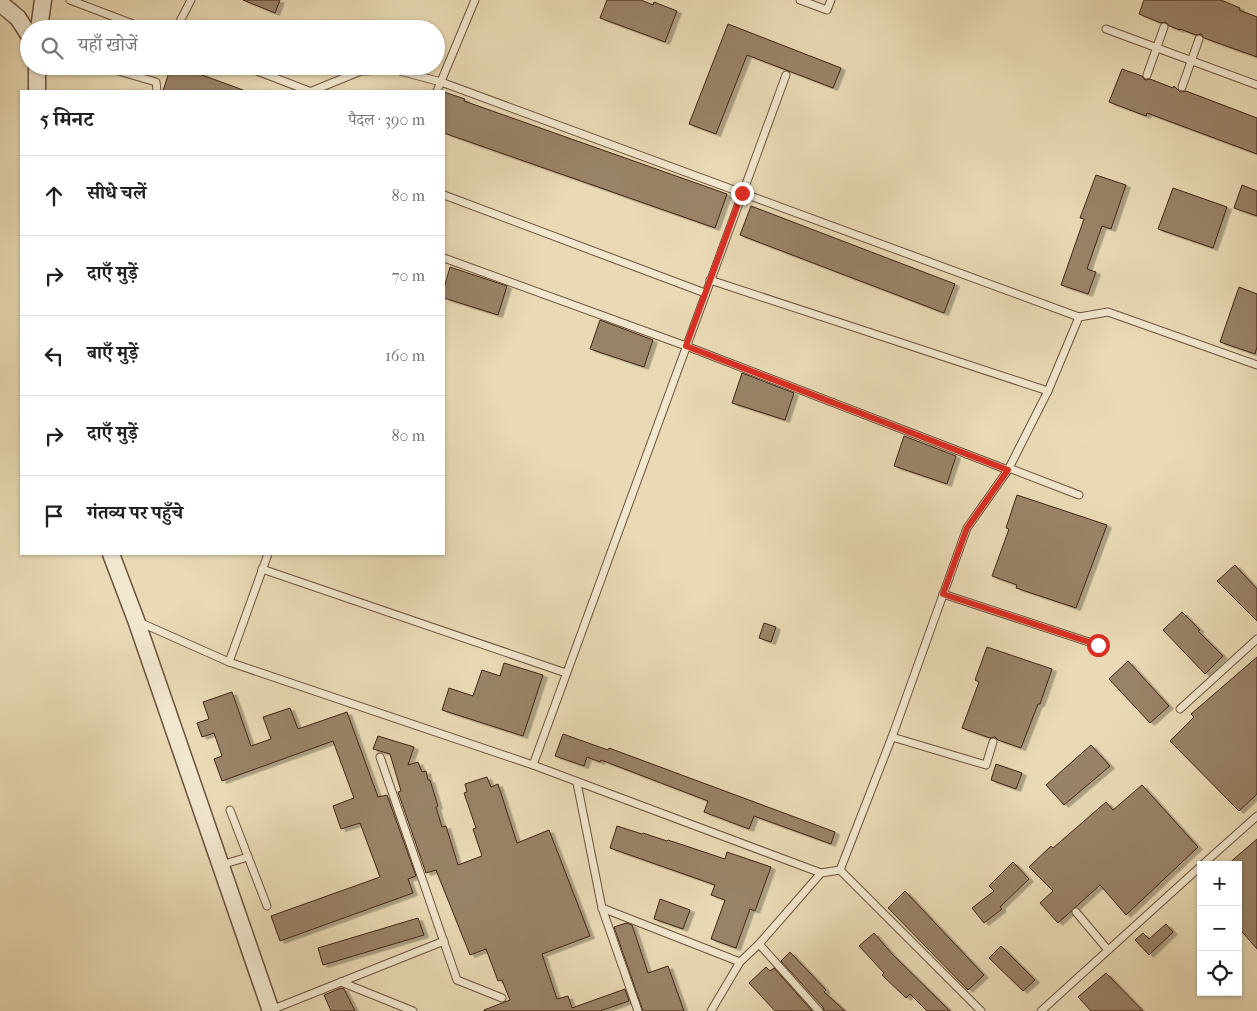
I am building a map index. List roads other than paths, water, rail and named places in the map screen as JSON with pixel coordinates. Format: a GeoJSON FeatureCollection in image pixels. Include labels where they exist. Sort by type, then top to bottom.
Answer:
{"type":"FeatureCollection","features":[{"type":"Feature","properties":{"kind":"street"},"geometry":{"type":"LineString","coordinates":[[40,20],[43,0]]}},
{"type":"Feature","properties":{"kind":"street"},"geometry":{"type":"LineString","coordinates":[[0,3],[20,21]]}},
{"type":"Feature","properties":{"kind":"street"},"geometry":{"type":"LineString","coordinates":[[38,75],[39,90]]}},
{"type":"Feature","properties":{"kind":"street"},"geometry":{"type":"LineString","coordinates":[[111,555],[136,620],[271,1011]]}},
{"type":"Feature","properties":{"kind":"lane"},"geometry":{"type":"LineString","coordinates":[[70,0],[122,20]]}},
{"type":"Feature","properties":{"kind":"lane"},"geometry":{"type":"LineString","coordinates":[[181,20],[191,0]]}},
{"type":"Feature","properties":{"kind":"lane"},"geometry":{"type":"LineString","coordinates":[[445,72],[475,0]]}},
{"type":"Feature","properties":{"kind":"lane"},"geometry":{"type":"LineString","coordinates":[[800,0],[827,10],[831,0]]}},
{"type":"Feature","properties":{"kind":"lane"},"geometry":{"type":"LineString","coordinates":[[1147,75],[1164,26]]}},
{"type":"Feature","properties":{"kind":"lane"},"geometry":{"type":"LineString","coordinates":[[1106,29],[1257,85]]}},
{"type":"Feature","properties":{"kind":"lane"},"geometry":{"type":"LineString","coordinates":[[1182,87],[1199,39]]}},
{"type":"Feature","properties":{"kind":"lane"},"geometry":{"type":"LineString","coordinates":[[132,75],[156,82],[157,90]]}},
{"type":"Feature","properties":{"kind":"lane"},"geometry":{"type":"LineString","coordinates":[[268,75],[307,90]]}},
{"type":"Feature","properties":{"kind":"lane"},"geometry":{"type":"LineString","coordinates":[[313,90],[351,75]]}},
{"type":"Feature","properties":{"kind":"lane"},"geometry":{"type":"LineString","coordinates":[[415,75],[441,82],[1079,317],[1108,312],[1257,364]]}},
{"type":"Feature","properties":{"kind":"lane"},"geometry":{"type":"LineString","coordinates":[[438,90],[444,75]]}},
{"type":"Feature","properties":{"kind":"lane"},"geometry":{"type":"LineString","coordinates":[[533,765],[786,75]]}},
{"type":"Feature","properties":{"kind":"lane"},"geometry":{"type":"LineString","coordinates":[[445,195],[706,293]]}},
{"type":"Feature","properties":{"kind":"lane"},"geometry":{"type":"LineString","coordinates":[[445,258],[686,346],[1080,495]]}},
{"type":"Feature","properties":{"kind":"lane"},"geometry":{"type":"LineString","coordinates":[[710,280],[1048,391]]}},
{"type":"Feature","properties":{"kind":"lane"},"geometry":{"type":"LineString","coordinates":[[840,870],[892,737],[967,528],[1008,469],[1048,391],[1079,317]]}},
{"type":"Feature","properties":{"kind":"lane"},"geometry":{"type":"LineString","coordinates":[[229,662],[268,555]]}},
{"type":"Feature","properties":{"kind":"lane"},"geometry":{"type":"LineString","coordinates":[[262,569],[566,673]]}},
{"type":"Feature","properties":{"kind":"lane"},"geometry":{"type":"LineString","coordinates":[[943,594],[1098,645]]}},
{"type":"Feature","properties":{"kind":"lane"},"geometry":{"type":"LineString","coordinates":[[136,620],[229,662],[533,765],[821,873],[840,870]]}},
{"type":"Feature","properties":{"kind":"lane"},"geometry":{"type":"LineString","coordinates":[[1180,709],[1257,639]]}},
{"type":"Feature","properties":{"kind":"lane"},"geometry":{"type":"LineString","coordinates":[[892,737],[986,765],[993,742]]}},
{"type":"Feature","properties":{"kind":"lane"},"geometry":{"type":"LineString","coordinates":[[380,757],[457,980],[502,998]]}},
{"type":"Feature","properties":{"kind":"lane"},"geometry":{"type":"LineString","coordinates":[[577,783],[602,908],[638,1011]]}},
{"type":"Feature","properties":{"kind":"lane"},"geometry":{"type":"LineString","coordinates":[[230,810],[267,906]]}},
{"type":"Feature","properties":{"kind":"lane"},"geometry":{"type":"LineString","coordinates":[[1206,861],[1257,816]]}},
{"type":"Feature","properties":{"kind":"lane"},"geometry":{"type":"LineString","coordinates":[[221,865],[248,857]]}},
{"type":"Feature","properties":{"kind":"lane"},"geometry":{"type":"LineString","coordinates":[[840,870],[981,1011]]}},
{"type":"Feature","properties":{"kind":"lane"},"geometry":{"type":"LineString","coordinates":[[1040,1011],[1197,870]]}},
{"type":"Feature","properties":{"kind":"lane"},"geometry":{"type":"LineString","coordinates":[[711,1011],[740,962],[759,944],[821,873]]}},
{"type":"Feature","properties":{"kind":"lane"},"geometry":{"type":"LineString","coordinates":[[602,908],[740,962]]}},
{"type":"Feature","properties":{"kind":"lane"},"geometry":{"type":"LineString","coordinates":[[1076,912],[1108,950]]}},
{"type":"Feature","properties":{"kind":"lane"},"geometry":{"type":"LineString","coordinates":[[271,1011],[444,941]]}},
{"type":"Feature","properties":{"kind":"lane"},"geometry":{"type":"LineString","coordinates":[[759,944],[819,1011]]}},
{"type":"Feature","properties":{"kind":"lane"},"geometry":{"type":"LineString","coordinates":[[341,982],[413,1011]]}}]}
